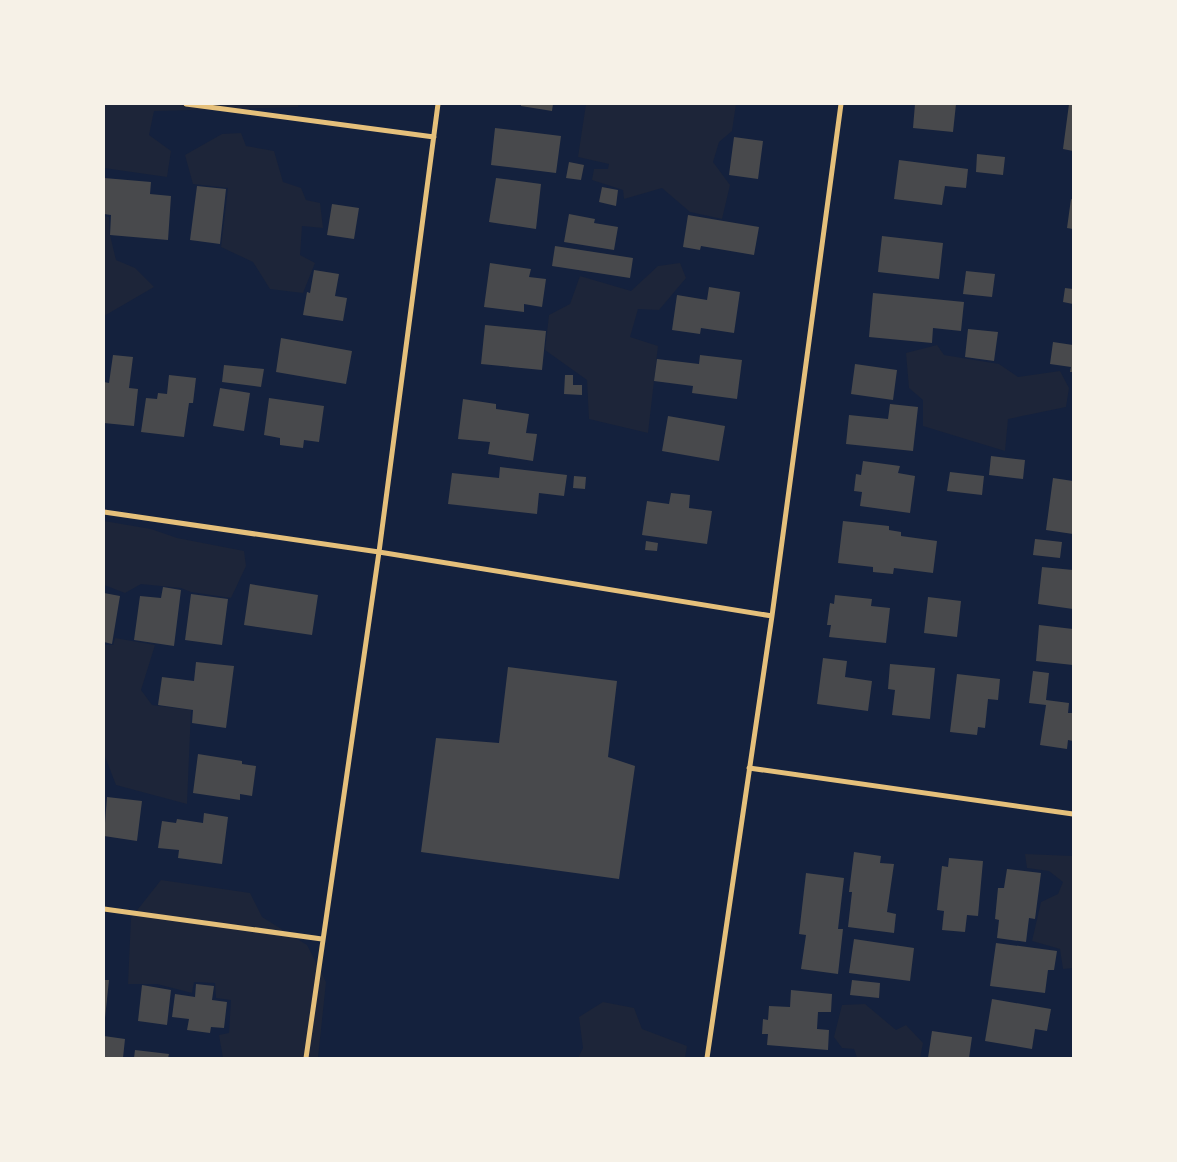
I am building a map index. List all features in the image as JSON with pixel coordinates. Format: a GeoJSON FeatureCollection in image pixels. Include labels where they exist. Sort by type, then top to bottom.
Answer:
{"type":"FeatureCollection","features":[{"type":"Feature","properties":{"kind":"street"},"geometry":{"type":"LineString","coordinates":[[186,104],[434,137]]}},
{"type":"Feature","properties":{"kind":"street"},"geometry":{"type":"LineString","coordinates":[[306,1058],[379,552],[438,104]]}},
{"type":"Feature","properties":{"kind":"street"},"geometry":{"type":"LineString","coordinates":[[707,1058],[772,616],[841,104]]}},
{"type":"Feature","properties":{"kind":"street"},"geometry":{"type":"LineString","coordinates":[[104,512],[379,552],[772,616]]}},
{"type":"Feature","properties":{"kind":"street"},"geometry":{"type":"LineString","coordinates":[[749,768],[1073,814]]}},
{"type":"Feature","properties":{"kind":"street"},"geometry":{"type":"LineString","coordinates":[[104,909],[322,939]]}},
{"type":"Feature","properties":{"kind":"shaded area"},"geometry":{"type":"Polygon","coordinates":[[[104,104],[299,104],[298,107],[154,111],[149,135],[171,151],[167,177],[104,168],[104,104]]]}},
{"type":"Feature","properties":{"kind":"shaded area"},"geometry":{"type":"Polygon","coordinates":[[[586,104],[736,104],[732,131],[719,142],[713,162],[730,185],[722,219],[690,212],[662,188],[624,199],[623,190],[592,180],[594,169],[608,169],[609,164],[578,157],[586,104]]]}},
{"type":"Feature","properties":{"kind":"shaded area"},"geometry":{"type":"Polygon","coordinates":[[[241,133],[246,146],[274,151],[283,182],[301,188],[306,200],[320,203],[323,228],[302,226],[300,255],[315,263],[303,293],[270,289],[253,262],[221,247],[228,188],[193,184],[185,155],[222,134],[241,133]]]}},
{"type":"Feature","properties":{"kind":"shaded area"},"geometry":{"type":"Polygon","coordinates":[[[104,216],[109,217],[110,235],[116,260],[135,268],[154,287],[104,316],[104,216]]]}},
{"type":"Feature","properties":{"kind":"shaded area"},"geometry":{"type":"Polygon","coordinates":[[[680,263],[686,278],[659,310],[638,309],[630,337],[658,346],[648,433],[589,419],[587,380],[545,350],[549,315],[570,304],[580,276],[631,291],[658,266],[680,263]]]}},
{"type":"Feature","properties":{"kind":"shaded area"},"geometry":{"type":"Polygon","coordinates":[[[937,345],[944,355],[999,364],[1018,377],[1060,371],[1069,388],[1066,407],[1008,419],[1005,451],[923,426],[923,400],[909,388],[906,353],[937,345]]]}},
{"type":"Feature","properties":{"kind":"shaded area"},"geometry":{"type":"Polygon","coordinates":[[[104,521],[151,529],[177,538],[244,551],[246,566],[231,598],[191,592],[181,588],[141,584],[125,593],[104,585],[104,521]]]}},
{"type":"Feature","properties":{"kind":"shaded area"},"geometry":{"type":"Polygon","coordinates":[[[115,638],[155,645],[141,690],[152,705],[191,710],[187,804],[116,785],[104,754],[104,645],[113,645],[115,638]]]}},
{"type":"Feature","properties":{"kind":"shaded area"},"geometry":{"type":"Polygon","coordinates":[[[1025,854],[1073,856],[1073,968],[1063,969],[1060,949],[1032,941],[1041,902],[1058,894],[1063,882],[1049,871],[1027,868],[1025,854]]]}},
{"type":"Feature","properties":{"kind":"shaded area"},"geometry":{"type":"Polygon","coordinates":[[[161,880],[250,893],[262,917],[307,945],[326,982],[318,1058],[223,1058],[219,1035],[229,1033],[231,1000],[216,998],[215,983],[194,982],[192,993],[157,984],[128,984],[131,918],[161,880]]]}},
{"type":"Feature","properties":{"kind":"shaded area"},"geometry":{"type":"Polygon","coordinates":[[[603,1002],[634,1008],[642,1029],[687,1046],[685,1058],[578,1058],[583,1048],[579,1017],[603,1002]]]}},
{"type":"Feature","properties":{"kind":"shaded area"},"geometry":{"type":"Polygon","coordinates":[[[865,1004],[896,1030],[906,1025],[923,1043],[920,1058],[857,1058],[854,1049],[842,1048],[834,1037],[842,1005],[865,1004]]]}},
{"type":"Feature","properties":{"kind":"building"},"geometry":{"type":"Polygon","coordinates":[[[521,104],[553,104],[552,111],[521,106],[521,104]]]}},
{"type":"Feature","properties":{"kind":"building"},"geometry":{"type":"Polygon","coordinates":[[[915,104],[956,104],[953,132],[913,128],[915,104]]]}},
{"type":"Feature","properties":{"kind":"building"},"geometry":{"type":"Polygon","coordinates":[[[1069,104],[1073,104],[1073,151],[1063,149],[1069,104]]]}},
{"type":"Feature","properties":{"kind":"building"},"geometry":{"type":"Polygon","coordinates":[[[495,128],[561,136],[556,173],[491,165],[495,128]]]}},
{"type":"Feature","properties":{"kind":"building"},"geometry":{"type":"Polygon","coordinates":[[[734,137],[763,141],[758,179],[729,175],[734,137]]]}},
{"type":"Feature","properties":{"kind":"building"},"geometry":{"type":"Polygon","coordinates":[[[977,154],[1005,157],[1003,175],[976,172],[977,154]]]}},
{"type":"Feature","properties":{"kind":"building"},"geometry":{"type":"Polygon","coordinates":[[[899,160],[968,169],[966,188],[945,186],[942,205],[894,199],[899,160]]]}},
{"type":"Feature","properties":{"kind":"building"},"geometry":{"type":"Polygon","coordinates":[[[569,162],[584,165],[581,180],[566,178],[569,162]]]}},
{"type":"Feature","properties":{"kind":"building"},"geometry":{"type":"Polygon","coordinates":[[[104,178],[151,182],[150,194],[171,196],[168,240],[110,235],[111,215],[104,214],[104,178]]]}},
{"type":"Feature","properties":{"kind":"building"},"geometry":{"type":"Polygon","coordinates":[[[496,178],[541,184],[536,229],[489,222],[496,178]]]}},
{"type":"Feature","properties":{"kind":"building"},"geometry":{"type":"Polygon","coordinates":[[[197,186],[226,189],[220,244],[190,240],[197,186]]]}},
{"type":"Feature","properties":{"kind":"building"},"geometry":{"type":"Polygon","coordinates":[[[602,187],[618,190],[616,206],[599,202],[602,187]]]}},
{"type":"Feature","properties":{"kind":"building"},"geometry":{"type":"Polygon","coordinates":[[[1071,199],[1073,200],[1073,229],[1067,228],[1071,199]]]}},
{"type":"Feature","properties":{"kind":"building"},"geometry":{"type":"Polygon","coordinates":[[[332,204],[359,208],[354,239],[327,235],[332,204]]]}},
{"type":"Feature","properties":{"kind":"building"},"geometry":{"type":"Polygon","coordinates":[[[569,214],[595,219],[594,223],[618,227],[614,250],[564,242],[569,214]]]}},
{"type":"Feature","properties":{"kind":"building"},"geometry":{"type":"Polygon","coordinates":[[[688,215],[759,227],[754,255],[701,246],[700,250],[683,247],[688,215]]]}},
{"type":"Feature","properties":{"kind":"building"},"geometry":{"type":"Polygon","coordinates":[[[882,236],[943,243],[939,279],[878,272],[882,236]]]}},
{"type":"Feature","properties":{"kind":"building"},"geometry":{"type":"Polygon","coordinates":[[[555,246],[633,258],[630,278],[552,266],[555,246]]]}},
{"type":"Feature","properties":{"kind":"building"},"geometry":{"type":"Polygon","coordinates":[[[490,263],[531,269],[529,277],[546,279],[542,307],[524,304],[524,312],[484,307],[490,263]]]}},
{"type":"Feature","properties":{"kind":"building"},"geometry":{"type":"Polygon","coordinates":[[[314,270],[339,274],[335,296],[347,298],[343,321],[303,315],[307,292],[310,293],[314,270]]]}},
{"type":"Feature","properties":{"kind":"building"},"geometry":{"type":"Polygon","coordinates":[[[966,271],[995,274],[992,297],[963,294],[966,271]]]}},
{"type":"Feature","properties":{"kind":"building"},"geometry":{"type":"Polygon","coordinates":[[[709,287],[740,292],[734,333],[701,328],[700,334],[672,330],[677,295],[707,300],[709,287]]]}},
{"type":"Feature","properties":{"kind":"building"},"geometry":{"type":"Polygon","coordinates":[[[1065,288],[1073,289],[1073,304],[1063,302],[1065,288]]]}},
{"type":"Feature","properties":{"kind":"building"},"geometry":{"type":"Polygon","coordinates":[[[873,293],[964,302],[961,331],[933,328],[932,343],[869,337],[873,293]]]}},
{"type":"Feature","properties":{"kind":"building"},"geometry":{"type":"Polygon","coordinates":[[[485,325],[546,331],[542,370],[481,364],[485,325]]]}},
{"type":"Feature","properties":{"kind":"building"},"geometry":{"type":"Polygon","coordinates":[[[968,329],[998,332],[994,361],[965,357],[968,329]]]}},
{"type":"Feature","properties":{"kind":"building"},"geometry":{"type":"Polygon","coordinates":[[[281,338],[352,351],[346,384],[276,372],[281,338]]]}},
{"type":"Feature","properties":{"kind":"building"},"geometry":{"type":"Polygon","coordinates":[[[1053,342],[1073,345],[1073,372],[1070,372],[1071,367],[1050,364],[1053,342]]]}},
{"type":"Feature","properties":{"kind":"building"},"geometry":{"type":"Polygon","coordinates":[[[113,355],[133,357],[129,388],[138,389],[134,426],[104,423],[104,382],[109,383],[113,355]]]}},
{"type":"Feature","properties":{"kind":"building"},"geometry":{"type":"Polygon","coordinates":[[[700,355],[742,360],[737,399],[692,393],[693,386],[654,381],[657,359],[699,364],[700,355]]]}},
{"type":"Feature","properties":{"kind":"building"},"geometry":{"type":"Polygon","coordinates":[[[855,364],[897,370],[893,400],[851,394],[855,364]]]}},
{"type":"Feature","properties":{"kind":"building"},"geometry":{"type":"Polygon","coordinates":[[[224,365],[264,369],[261,387],[222,382],[224,365]]]}},
{"type":"Feature","properties":{"kind":"building"},"geometry":{"type":"Polygon","coordinates":[[[169,375],[196,378],[193,403],[189,403],[184,437],[141,432],[146,398],[157,399],[158,393],[167,394],[169,375]]]}},
{"type":"Feature","properties":{"kind":"building"},"geometry":{"type":"Polygon","coordinates":[[[565,375],[573,375],[573,385],[582,385],[582,395],[564,394],[565,375]]]}},
{"type":"Feature","properties":{"kind":"building"},"geometry":{"type":"Polygon","coordinates":[[[220,388],[250,393],[244,431],[213,426],[220,388]]]}},
{"type":"Feature","properties":{"kind":"building"},"geometry":{"type":"Polygon","coordinates":[[[269,398],[324,406],[319,442],[304,440],[303,448],[280,445],[280,438],[264,435],[269,398]]]}},
{"type":"Feature","properties":{"kind":"building"},"geometry":{"type":"Polygon","coordinates":[[[463,399],[496,404],[496,409],[529,414],[526,433],[537,434],[533,461],[488,454],[490,442],[458,439],[463,399]]]}},
{"type":"Feature","properties":{"kind":"building"},"geometry":{"type":"Polygon","coordinates":[[[890,404],[918,407],[913,451],[846,444],[849,415],[888,419],[890,404]]]}},
{"type":"Feature","properties":{"kind":"building"},"geometry":{"type":"Polygon","coordinates":[[[668,416],[725,426],[719,461],[662,451],[668,416]]]}},
{"type":"Feature","properties":{"kind":"building"},"geometry":{"type":"Polygon","coordinates":[[[991,456],[1025,460],[1023,479],[989,475],[991,456]]]}},
{"type":"Feature","properties":{"kind":"building"},"geometry":{"type":"Polygon","coordinates":[[[863,461],[900,466],[898,473],[915,476],[910,513],[860,506],[862,492],[854,491],[856,474],[861,475],[863,461]]]}},
{"type":"Feature","properties":{"kind":"building"},"geometry":{"type":"Polygon","coordinates":[[[500,467],[567,475],[564,496],[539,493],[537,514],[448,504],[452,473],[499,478],[500,467]]]}},
{"type":"Feature","properties":{"kind":"building"},"geometry":{"type":"Polygon","coordinates":[[[950,472],[984,476],[982,495],[947,491],[950,472]]]}},
{"type":"Feature","properties":{"kind":"building"},"geometry":{"type":"Polygon","coordinates":[[[574,476],[586,477],[585,489],[573,488],[574,476]]]}},
{"type":"Feature","properties":{"kind":"building"},"geometry":{"type":"Polygon","coordinates":[[[1053,478],[1073,481],[1073,534],[1046,530],[1053,478]]]}},
{"type":"Feature","properties":{"kind":"building"},"geometry":{"type":"Polygon","coordinates":[[[671,493],[690,495],[689,508],[712,511],[707,544],[642,535],[647,501],[669,504],[671,493]]]}},
{"type":"Feature","properties":{"kind":"building"},"geometry":{"type":"Polygon","coordinates":[[[843,521],[889,526],[889,530],[901,532],[901,536],[937,541],[933,573],[894,568],[893,574],[873,572],[873,567],[838,563],[843,521]]]}},
{"type":"Feature","properties":{"kind":"building"},"geometry":{"type":"Polygon","coordinates":[[[1035,539],[1062,542],[1060,558],[1033,555],[1035,539]]]}},
{"type":"Feature","properties":{"kind":"building"},"geometry":{"type":"Polygon","coordinates":[[[646,541],[658,543],[657,551],[645,550],[646,541]]]}},
{"type":"Feature","properties":{"kind":"building"},"geometry":{"type":"Polygon","coordinates":[[[1042,567],[1073,570],[1073,609],[1038,604],[1042,567]]]}},
{"type":"Feature","properties":{"kind":"building"},"geometry":{"type":"Polygon","coordinates":[[[250,584],[318,595],[312,635],[244,625],[250,584]]]}},
{"type":"Feature","properties":{"kind":"building"},"geometry":{"type":"Polygon","coordinates":[[[163,587],[181,590],[174,646],[134,640],[140,596],[161,598],[163,587]]]}},
{"type":"Feature","properties":{"kind":"building"},"geometry":{"type":"Polygon","coordinates":[[[104,593],[120,596],[112,644],[104,642],[104,593]]]}},
{"type":"Feature","properties":{"kind":"building"},"geometry":{"type":"Polygon","coordinates":[[[191,594],[228,599],[222,645],[185,640],[191,594]]]}},
{"type":"Feature","properties":{"kind":"building"},"geometry":{"type":"Polygon","coordinates":[[[835,595],[872,599],[871,606],[890,608],[886,643],[829,637],[831,625],[827,625],[830,603],[834,604],[835,595]]]}},
{"type":"Feature","properties":{"kind":"building"},"geometry":{"type":"Polygon","coordinates":[[[928,597],[961,601],[957,637],[924,633],[928,597]]]}},
{"type":"Feature","properties":{"kind":"building"},"geometry":{"type":"Polygon","coordinates":[[[1039,625],[1073,629],[1073,665],[1036,661],[1039,625]]]}},
{"type":"Feature","properties":{"kind":"building"},"geometry":{"type":"Polygon","coordinates":[[[823,658],[847,661],[845,677],[872,681],[868,711],[817,704],[823,658]]]}},
{"type":"Feature","properties":{"kind":"building"},"geometry":{"type":"Polygon","coordinates":[[[196,662],[234,666],[226,728],[192,723],[193,710],[158,705],[162,677],[194,681],[196,662]]]}},
{"type":"Feature","properties":{"kind":"building"},"geometry":{"type":"Polygon","coordinates":[[[890,664],[935,668],[930,719],[892,715],[895,690],[888,689],[890,664]]]}},
{"type":"Feature","properties":{"kind":"building"},"geometry":{"type":"Polygon","coordinates":[[[508,667],[617,681],[608,757],[635,766],[619,879],[421,852],[436,738],[499,743],[508,667]]]}},
{"type":"Feature","properties":{"kind":"building"},"geometry":{"type":"Polygon","coordinates":[[[1033,671],[1049,673],[1046,700],[1069,703],[1068,713],[1073,713],[1073,741],[1068,740],[1067,749],[1040,745],[1046,705],[1029,703],[1033,671]]]}},
{"type":"Feature","properties":{"kind":"building"},"geometry":{"type":"Polygon","coordinates":[[[957,674],[1000,679],[998,700],[988,699],[985,728],[978,727],[977,735],[950,732],[957,674]]]}},
{"type":"Feature","properties":{"kind":"building"},"geometry":{"type":"Polygon","coordinates":[[[198,754],[242,761],[242,764],[256,766],[252,796],[240,794],[240,800],[193,793],[198,754]]]}},
{"type":"Feature","properties":{"kind":"building"},"geometry":{"type":"Polygon","coordinates":[[[107,797],[142,801],[137,841],[104,836],[107,797]]]}},
{"type":"Feature","properties":{"kind":"building"},"geometry":{"type":"Polygon","coordinates":[[[204,813],[228,817],[222,864],[178,858],[179,850],[158,848],[162,821],[176,823],[177,819],[203,823],[204,813]]]}},
{"type":"Feature","properties":{"kind":"building"},"geometry":{"type":"Polygon","coordinates":[[[854,852],[881,856],[880,863],[894,864],[887,912],[896,914],[894,933],[848,927],[852,892],[849,892],[854,852]]]}},
{"type":"Feature","properties":{"kind":"building"},"geometry":{"type":"Polygon","coordinates":[[[949,858],[983,861],[978,916],[967,915],[965,932],[942,930],[944,911],[937,910],[942,866],[948,867],[949,858]]]}},
{"type":"Feature","properties":{"kind":"building"},"geometry":{"type":"Polygon","coordinates":[[[1007,869],[1041,873],[1035,919],[1029,918],[1026,942],[997,938],[999,920],[995,919],[998,888],[1004,888],[1007,869]]]}},
{"type":"Feature","properties":{"kind":"building"},"geometry":{"type":"Polygon","coordinates":[[[806,873],[844,878],[838,929],[843,929],[838,974],[801,969],[806,935],[799,934],[806,873]]]}},
{"type":"Feature","properties":{"kind":"building"},"geometry":{"type":"Polygon","coordinates":[[[854,939],[914,948],[910,981],[849,973],[854,939]]]}},
{"type":"Feature","properties":{"kind":"building"},"geometry":{"type":"Polygon","coordinates":[[[996,943],[1057,951],[1054,970],[1048,970],[1045,993],[990,986],[996,943]]]}},
{"type":"Feature","properties":{"kind":"building"},"geometry":{"type":"Polygon","coordinates":[[[104,980],[109,980],[105,1018],[104,1018],[104,980]]]}},
{"type":"Feature","properties":{"kind":"building"},"geometry":{"type":"Polygon","coordinates":[[[852,980],[880,983],[879,998],[850,995],[852,980]]]}},
{"type":"Feature","properties":{"kind":"building"},"geometry":{"type":"Polygon","coordinates":[[[196,984],[214,986],[212,1000],[227,1002],[224,1028],[211,1027],[210,1033],[187,1030],[189,1019],[172,1017],[175,994],[195,997],[196,984]]]}},
{"type":"Feature","properties":{"kind":"building"},"geometry":{"type":"Polygon","coordinates":[[[142,985],[171,990],[167,1025],[138,1021],[142,985]]]}},
{"type":"Feature","properties":{"kind":"building"},"geometry":{"type":"Polygon","coordinates":[[[791,990],[832,994],[831,1012],[818,1012],[817,1029],[829,1030],[828,1050],[767,1045],[768,1034],[762,1034],[763,1019],[768,1020],[769,1006],[790,1007],[791,990]]]}},
{"type":"Feature","properties":{"kind":"building"},"geometry":{"type":"Polygon","coordinates":[[[992,999],[1051,1009],[1047,1031],[1035,1029],[1032,1049],[985,1041],[992,999]]]}},
{"type":"Feature","properties":{"kind":"building"},"geometry":{"type":"Polygon","coordinates":[[[932,1031],[972,1037],[969,1058],[928,1058],[932,1031]]]}},
{"type":"Feature","properties":{"kind":"building"},"geometry":{"type":"Polygon","coordinates":[[[104,1036],[125,1039],[123,1058],[104,1058],[104,1036]]]}},
{"type":"Feature","properties":{"kind":"building"},"geometry":{"type":"Polygon","coordinates":[[[135,1050],[169,1054],[168,1058],[134,1058],[135,1050]]]}}]}
